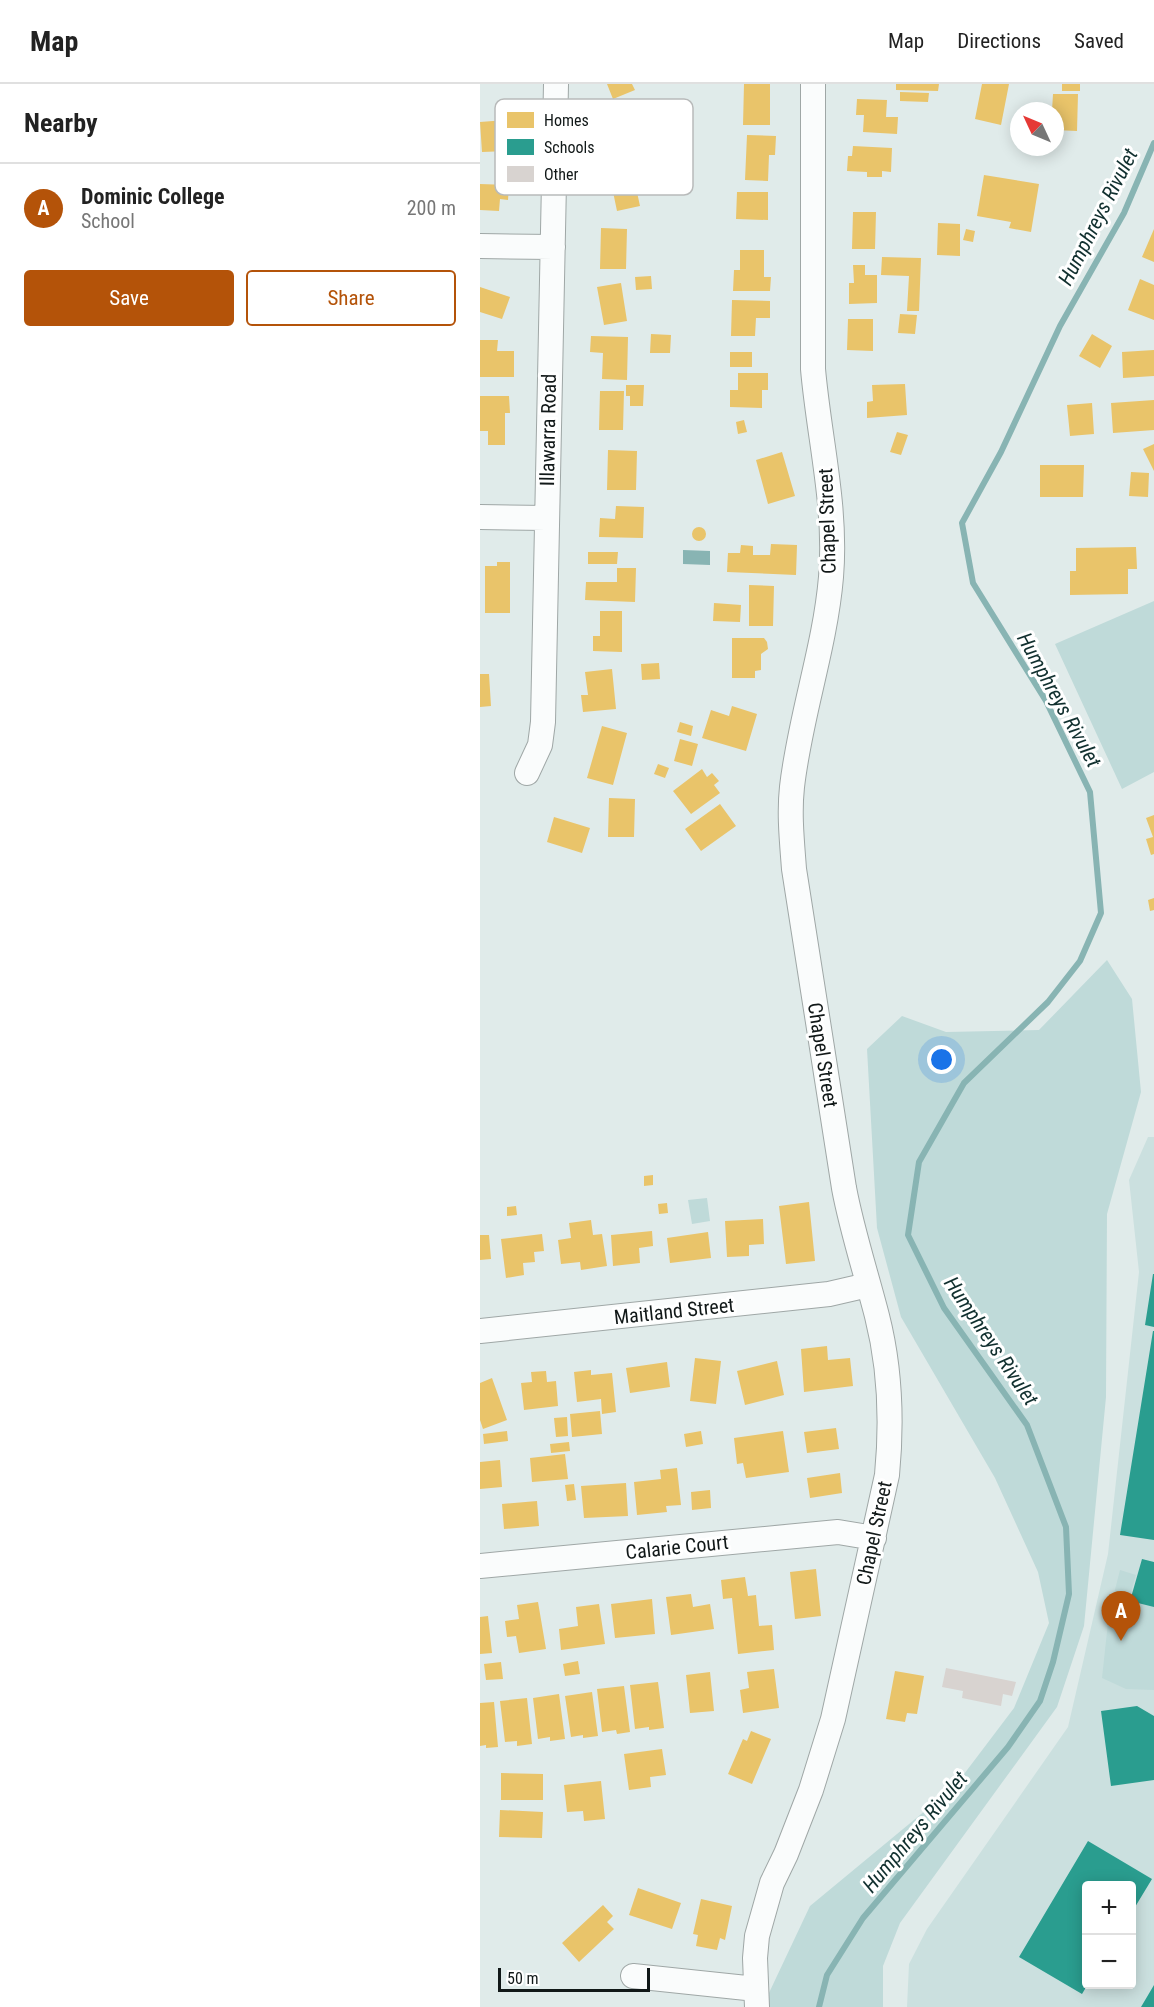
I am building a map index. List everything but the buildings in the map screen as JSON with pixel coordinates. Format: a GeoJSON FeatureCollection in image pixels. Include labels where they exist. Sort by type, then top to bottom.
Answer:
{"type":"FeatureCollection","features":[{"type":"Feature","properties":{"kind":"street","name":"Illawarra Road"},"geometry":{"type":"LineString","coordinates":[[556,84],[556,99]]}},
{"type":"Feature","properties":{"kind":"street","name":"Chapel Street"},"geometry":{"type":"LineString","coordinates":[[756,1998],[757,1936],[763,1911],[772,1882],[786,1854],[811,1790],[831,1727],[874,1538],[887,1475],[890,1445],[890,1410],[885,1359],[878,1317],[850,1223],[794,869],[791,828],[792,789],[797,754],[826,616],[832,547],[827,471],[813,369],[813,84]]}},
{"type":"Feature","properties":{"kind":"street","name":"Illawarra Road"},"geometry":{"type":"LineString","coordinates":[[527,773],[540,745],[543,722],[554,195]]}},
{"type":"Feature","properties":{"kind":"street"},"geometry":{"type":"LineString","coordinates":[[480,246],[553,248]]}},
{"type":"Feature","properties":{"kind":"street"},"geometry":{"type":"LineString","coordinates":[[480,517],[546,518]]}},
{"type":"Feature","properties":{"kind":"street","name":"Maitland Street"},"geometry":{"type":"LineString","coordinates":[[480,1331],[829,1294],[868,1285]]}},
{"type":"Feature","properties":{"kind":"street","name":"Calarie Court"},"geometry":{"type":"LineString","coordinates":[[480,1566],[838,1532],[874,1538]]}},
{"type":"Feature","properties":{"kind":"street"},"geometry":{"type":"LineString","coordinates":[[633,1976],[756,1998]]}},
{"type":"Feature","properties":{"kind":"shaded area"},"geometry":{"type":"Polygon","coordinates":[[[683,550],[710,551],[710,565],[683,564],[683,550]]]}},
{"type":"Feature","properties":{"kind":"shaded area"},"geometry":{"type":"Polygon","coordinates":[[[1154,601],[1154,772],[1122,789],[1055,644],[1154,601]]]}},
{"type":"Feature","properties":{"kind":"shaded area"},"geometry":{"type":"Polygon","coordinates":[[[1107,960],[1132,999],[1141,1092],[1107,1214],[1106,1397],[1084,1626],[1057,1707],[900,1923],[883,1966],[883,2007],[769,2007],[768,1995],[810,1906],[955,1786],[1014,1708],[1049,1623],[1038,1572],[995,1478],[901,1317],[877,1228],[867,1049],[902,1016],[946,1032],[1039,1030],[1107,960]]]}},
{"type":"Feature","properties":{"kind":"shaded area"},"geometry":{"type":"Polygon","coordinates":[[[1148,1137],[1154,1137],[1154,2007],[907,2007],[909,1964],[927,1929],[1068,1727],[1108,1554],[1139,1272],[1129,1180],[1148,1137]]]}},
{"type":"Feature","properties":{"kind":"shaded area"},"geometry":{"type":"Polygon","coordinates":[[[707,1198],[710,1221],[692,1224],[688,1200],[707,1198]]]}},
{"type":"Feature","properties":{"kind":"shaded area"},"geometry":{"type":"Polygon","coordinates":[[[1120,1570],[1136,1575],[1129,1599],[1154,1607],[1154,1690],[1126,1689],[1102,1678],[1109,1613],[1120,1570]]]}},
{"type":"Feature","properties":{"kind":"waterway","name":"Humphreys Rivulet"},"geometry":{"type":"LineString","coordinates":[[819,2007],[827,1975],[863,1918],[1008,1747],[1040,1701],[1053,1662],[1069,1594],[1066,1527],[1027,1425],[944,1308],[908,1235],[919,1162],[964,1083],[1048,1002],[1080,961],[1101,913],[1090,792],[1046,701],[973,583],[962,523],[1001,452],[1060,326],[1124,213],[1154,143]]}},
{"type":"Feature","properties":{"kind":"place","name":"Dominic College"},"geometry":{"type":"Point","coordinates":[1121,1641]}}]}
